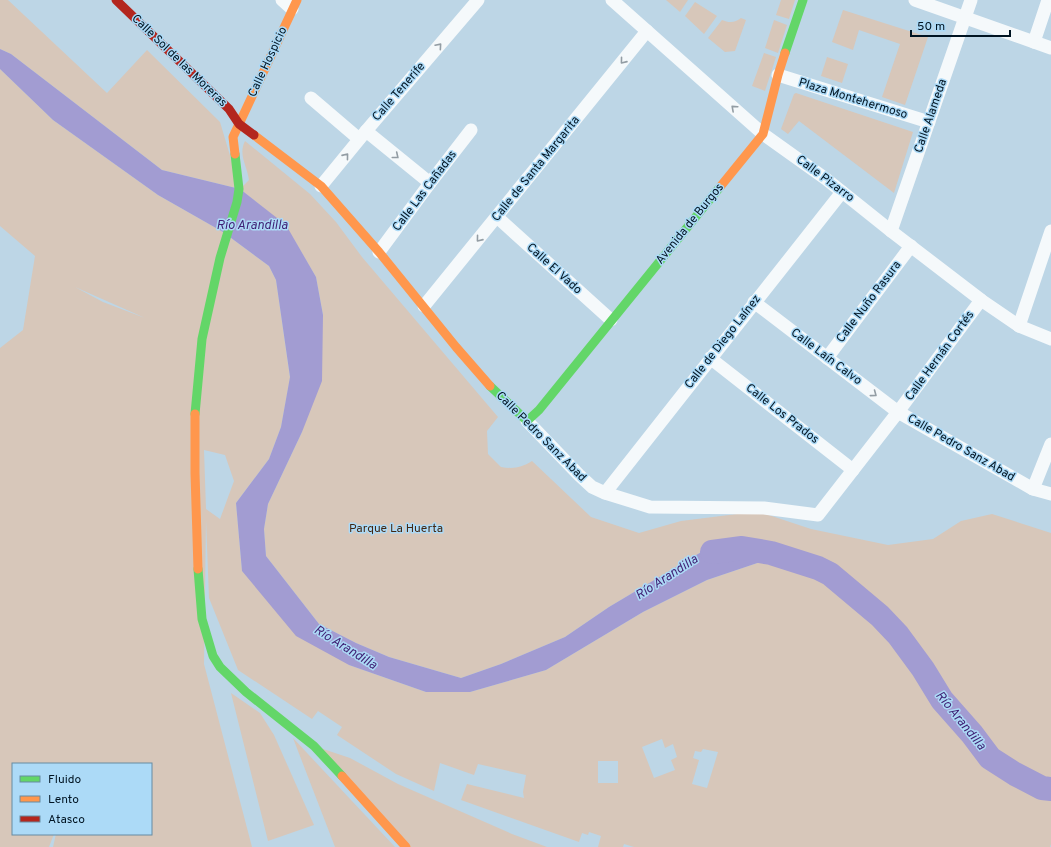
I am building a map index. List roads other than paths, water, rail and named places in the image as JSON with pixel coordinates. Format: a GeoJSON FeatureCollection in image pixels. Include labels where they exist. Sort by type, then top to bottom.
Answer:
{"type":"FeatureCollection","features":[{"type":"Feature","properties":{"kind":"street","name":"Calle Sol de las Moreras"},"geometry":{"type":"LineString","coordinates":[[116,0],[229,109],[239,124]]}},
{"type":"Feature","properties":{"kind":"street"},"geometry":{"type":"LineString","coordinates":[[282,0],[294,4]]}},
{"type":"Feature","properties":{"kind":"street","name":"Calle Tenerife"},"geometry":{"type":"LineString","coordinates":[[321,186],[362,135],[478,0]]}},
{"type":"Feature","properties":{"kind":"street","name":"Avenida de Burgos"},"geometry":{"type":"LineString","coordinates":[[527,421],[539,410],[763,134],[778,75],[803,0]]}},
{"type":"Feature","properties":{"kind":"street"},"geometry":{"type":"LineString","coordinates":[[915,0],[1051,48]]}},
{"type":"Feature","properties":{"kind":"street","name":"Calle Alameda"},"geometry":{"type":"LineString","coordinates":[[891,231],[971,0]]}},
{"type":"Feature","properties":{"kind":"street"},"geometry":{"type":"LineString","coordinates":[[1034,42],[1048,0]]}},
{"type":"Feature","properties":{"kind":"street","name":"Calle Pizarro"},"geometry":{"type":"LineString","coordinates":[[619,2],[647,31],[763,134],[842,192],[981,300],[1019,326],[1051,339]]}},
{"type":"Feature","properties":{"kind":"street","name":"Calle Hospicio"},"geometry":{"type":"LineString","coordinates":[[294,4],[233,137],[239,189],[237,202],[220,258],[202,338],[195,414],[198,583],[202,619],[213,656],[229,677],[272,714],[314,746],[406,847]]}},
{"type":"Feature","properties":{"kind":"street","name":"Calle de Santa Margarita"},"geometry":{"type":"LineString","coordinates":[[424,306],[647,31]]}},
{"type":"Feature","properties":{"kind":"street","name":"Plaza Montehermoso"},"geometry":{"type":"LineString","coordinates":[[778,75],[929,122]]}},
{"type":"Feature","properties":{"kind":"street"},"geometry":{"type":"LineString","coordinates":[[311,98],[430,183]]}},
{"type":"Feature","properties":{"kind":"street","name":"Calle Pedro Sanz Abad"},"geometry":{"type":"LineString","coordinates":[[239,124],[321,186],[379,252],[492,389],[527,421],[579,475],[592,487],[605,494],[650,507],[764,508],[818,515],[898,412],[1033,489],[1051,494]]}},
{"type":"Feature","properties":{"kind":"street","name":"Calle Las Cañadas"},"geometry":{"type":"LineString","coordinates":[[379,252],[430,183],[472,130]]}},
{"type":"Feature","properties":{"kind":"street","name":"Calle de Diego Laínez"},"geometry":{"type":"LineString","coordinates":[[605,494],[712,355],[842,192]]}},
{"type":"Feature","properties":{"kind":"street","name":"Calle El Vado"},"geometry":{"type":"LineString","coordinates":[[497,217],[612,320]]}},
{"type":"Feature","properties":{"kind":"street"},"geometry":{"type":"LineString","coordinates":[[1019,326],[1051,231]]}},
{"type":"Feature","properties":{"kind":"street","name":"Calle Nuño Rasura"},"geometry":{"type":"LineString","coordinates":[[827,358],[911,246]]}},
{"type":"Feature","properties":{"kind":"street","name":"Calle Hernán Cortés"},"geometry":{"type":"LineString","coordinates":[[898,412],[981,300]]}},
{"type":"Feature","properties":{"kind":"street","name":"Calle Laín Calvo"},"geometry":{"type":"LineString","coordinates":[[754,302],[898,412]]}},
{"type":"Feature","properties":{"kind":"street","name":"Calle Los Prados"},"geometry":{"type":"LineString","coordinates":[[712,355],[855,468]]}},
{"type":"Feature","properties":{"kind":"street"},"geometry":{"type":"LineString","coordinates":[[1033,489],[1051,444]]}},
{"type":"Feature","properties":{"kind":"water","name":"Río Arandilla"},"geometry":{"type":"Polygon","coordinates":[[[0,49],[11,54],[162,170],[240,189],[286,225],[316,277],[323,315],[322,381],[302,432],[268,504],[264,529],[266,556],[319,624],[356,643],[389,657],[461,678],[501,664],[565,637],[609,607],[703,551],[742,548],[771,553],[772,558],[707,580],[643,612],[546,670],[470,692],[426,692],[349,665],[296,636],[242,571],[236,503],[269,459],[281,427],[290,377],[276,280],[269,266],[223,232],[158,195],[53,120],[0,69],[0,49]]]}},
{"type":"Feature","properties":{"kind":"waterway","name":"Río Arandilla"},"geometry":{"type":"LineString","coordinates":[[712,552],[742,548],[771,553],[818,568],[830,574],[880,616],[898,635],[923,669],[942,700],[972,734],[990,758],[1015,774],[1042,788],[1051,789]]}},
{"type":"Feature","properties":{"kind":"park label","name":"Parque La Huerta"},"geometry":{"type":"Point","coordinates":[396,529]}}]}
